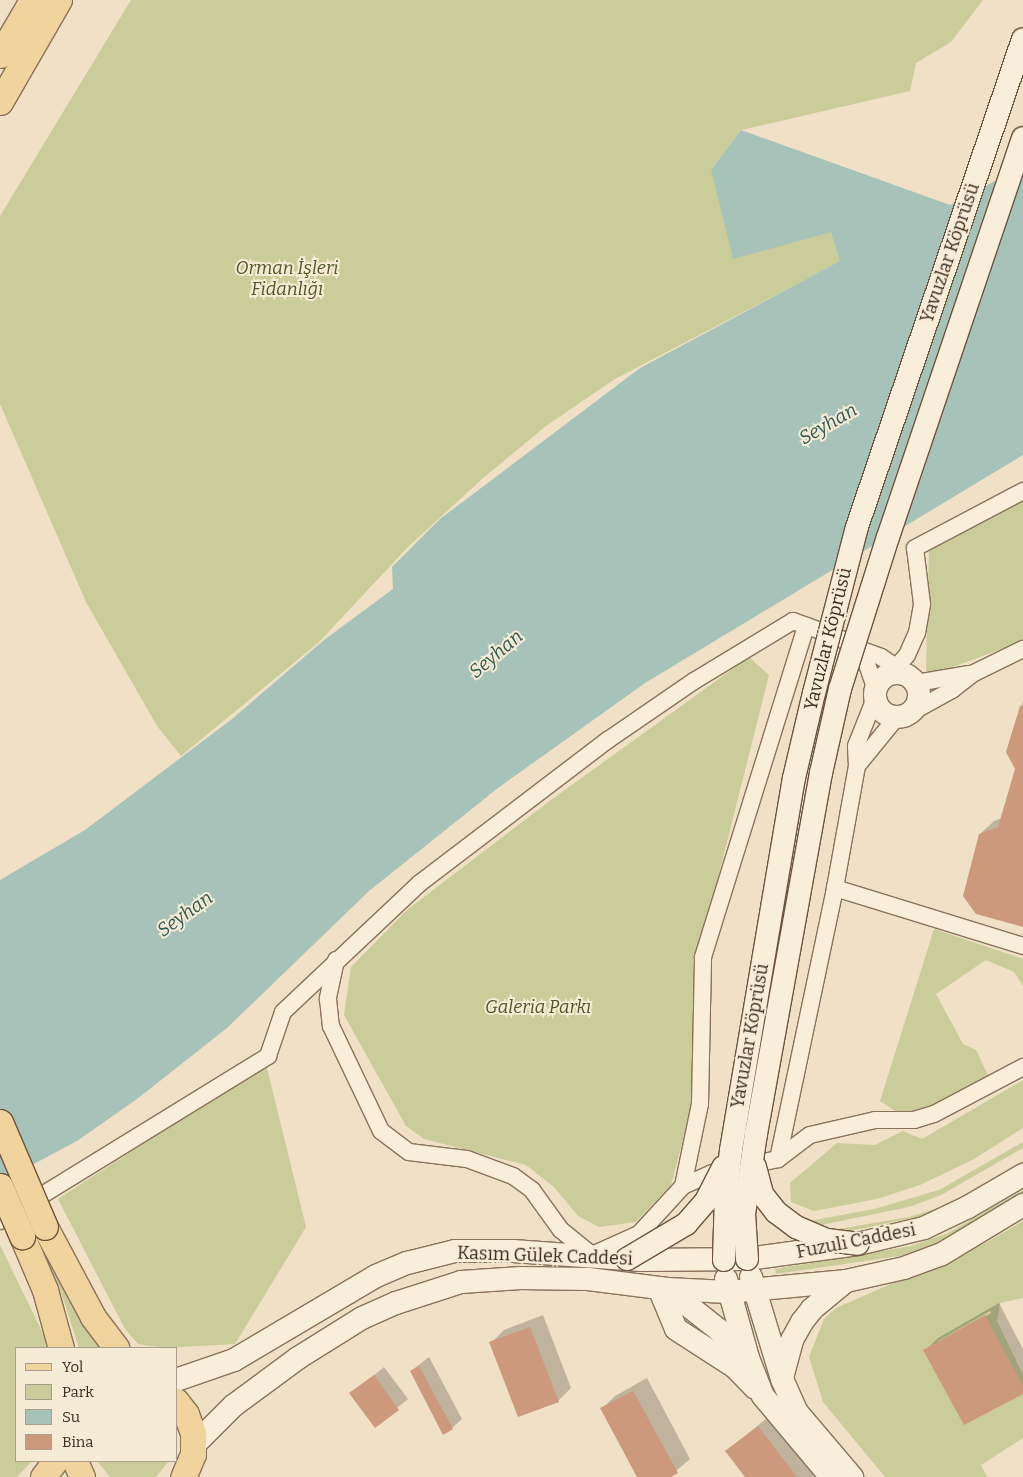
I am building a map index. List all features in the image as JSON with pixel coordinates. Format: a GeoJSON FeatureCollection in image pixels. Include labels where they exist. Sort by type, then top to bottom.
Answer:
{"type":"FeatureCollection","features":[{"type":"Feature","properties":{"kind":"main road"},"geometry":{"type":"LineString","coordinates":[[0,55],[32,0]]}},
{"type":"Feature","properties":{"kind":"main road"},"geometry":{"type":"LineString","coordinates":[[0,102],[59,0]]}},
{"type":"Feature","properties":{"kind":"main road","name":"Yavuzlar Köprüsü"},"geometry":{"type":"LineString","coordinates":[[735,1260],[726,1191],[730,1150],[794,778],[846,562],[1023,39]]}},
{"type":"Feature","properties":{"kind":"main road","name":"Yavuzlar Köprüsü"},"geometry":{"type":"LineString","coordinates":[[735,1260],[821,774],[840,689],[888,537],[1023,138]]}},
{"type":"Feature","properties":{"kind":"main road"},"geometry":{"type":"LineString","coordinates":[[893,681],[920,698],[905,714],[883,711],[893,681]]}},
{"type":"Feature","properties":{"kind":"main road"},"geometry":{"type":"LineString","coordinates":[[0,1122],[45,1227],[93,1317],[115,1347]]}},
{"type":"Feature","properties":{"kind":"main road"},"geometry":{"type":"LineString","coordinates":[[628,1259],[686,1224],[706,1201],[730,1150]]}},
{"type":"Feature","properties":{"kind":"main road"},"geometry":{"type":"LineString","coordinates":[[753,1154],[762,1194],[776,1212],[796,1227],[826,1240],[858,1244]]}},
{"type":"Feature","properties":{"kind":"main road","name":"Fuzuli Caddesi"},"geometry":{"type":"LineString","coordinates":[[735,1260],[858,1244],[924,1228],[968,1208],[1023,1175]]}},
{"type":"Feature","properties":{"kind":"main road"},"geometry":{"type":"LineString","coordinates":[[0,1186],[45,1290],[61,1347]]}},
{"type":"Feature","properties":{"kind":"main road","name":"Fuzuli Caddesi"},"geometry":{"type":"LineString","coordinates":[[740,1291],[846,1281],[904,1268],[942,1254],[1023,1205]]}},
{"type":"Feature","properties":{"kind":"main road","name":"Kasım Gülek Caddesi"},"geometry":{"type":"LineString","coordinates":[[178,1379],[234,1360],[285,1332],[376,1276],[417,1260],[455,1251],[592,1255],[628,1259],[735,1260]]}},
{"type":"Feature","properties":{"kind":"main road"},"geometry":{"type":"LineString","coordinates":[[735,1260],[754,1372],[763,1396]]}},
{"type":"Feature","properties":{"kind":"main road","name":"Kasım Gülek Caddesi"},"geometry":{"type":"LineString","coordinates":[[190,1466],[233,1406],[298,1358],[362,1318],[396,1302],[461,1282],[521,1278],[588,1279],[663,1289],[740,1291]]}},
{"type":"Feature","properties":{"kind":"main road"},"geometry":{"type":"LineString","coordinates":[[782,1379],[792,1340],[802,1322],[812,1309],[846,1281]]}},
{"type":"Feature","properties":{"kind":"main road"},"geometry":{"type":"LineString","coordinates":[[663,1289],[719,1330],[754,1372]]}},
{"type":"Feature","properties":{"kind":"main road"},"geometry":{"type":"LineString","coordinates":[[663,1289],[676,1329],[735,1367],[763,1396],[831,1477]]}},
{"type":"Feature","properties":{"kind":"main road"},"geometry":{"type":"LineString","coordinates":[[740,1291],[796,1411],[852,1477]]}},
{"type":"Feature","properties":{"kind":"main road"},"geometry":{"type":"LineString","coordinates":[[178,1404],[186,1414],[193,1433],[190,1466]]}},
{"type":"Feature","properties":{"kind":"main road"},"geometry":{"type":"LineString","coordinates":[[42,1477],[54,1462]]}},
{"type":"Feature","properties":{"kind":"main road"},"geometry":{"type":"LineString","coordinates":[[75,1462],[82,1477]]}},
{"type":"Feature","properties":{"kind":"street"},"geometry":{"type":"LineString","coordinates":[[778,1159],[835,888],[857,766],[856,746],[893,681],[917,633],[922,604],[915,548],[1023,491]]}},
{"type":"Feature","properties":{"kind":"street"},"geometry":{"type":"LineString","coordinates":[[0,1221],[268,1056],[283,1012],[336,960],[420,883],[608,740],[694,681],[793,621],[862,650],[893,681]]}},
{"type":"Feature","properties":{"kind":"street"},"geometry":{"type":"LineString","coordinates":[[683,1186],[700,1104],[703,957],[806,626]]}},
{"type":"Feature","properties":{"kind":"street"},"geometry":{"type":"LineString","coordinates":[[857,766],[905,714],[952,690],[974,673],[1023,649]]}},
{"type":"Feature","properties":{"kind":"street"},"geometry":{"type":"LineString","coordinates":[[862,650],[893,681]]}},
{"type":"Feature","properties":{"kind":"street"},"geometry":{"type":"LineString","coordinates":[[893,681],[974,673]]}},
{"type":"Feature","properties":{"kind":"street"},"geometry":{"type":"LineString","coordinates":[[835,888],[1023,946]]}},
{"type":"Feature","properties":{"kind":"street"},"geometry":{"type":"LineString","coordinates":[[336,960],[328,999],[331,1026],[381,1131],[409,1152],[467,1160],[513,1176],[532,1190],[561,1230],[592,1255],[639,1234],[683,1186],[712,1173],[778,1159],[810,1135],[875,1120],[914,1120],[934,1114],[1023,1066]]}},
{"type":"Feature","properties":{"kind":"green space","name":"Orman İşleri Fidanlığı"},"geometry":{"type":"Polygon","coordinates":[[[131,0],[983,0],[951,42],[916,63],[910,91],[741,130],[711,170],[832,231],[841,261],[615,379],[546,426],[482,479],[408,547],[318,643],[181,756],[157,726],[86,602],[0,404],[0,216],[131,0]]]}},
{"type":"Feature","properties":{"kind":"green space"},"geometry":{"type":"Polygon","coordinates":[[[1023,499],[1023,641],[937,673],[926,671],[929,548],[1023,499]]]}},
{"type":"Feature","properties":{"kind":"green space","name":"Galeria Parkı"},"geometry":{"type":"Polygon","coordinates":[[[749,657],[769,675],[696,965],[691,1109],[671,1185],[636,1222],[599,1227],[578,1216],[554,1187],[526,1165],[424,1139],[406,1126],[344,1015],[351,967],[407,910],[551,800],[749,657]]]}},
{"type":"Feature","properties":{"kind":"green space"},"geometry":{"type":"Polygon","coordinates":[[[934,929],[1023,959],[1023,986],[1014,972],[986,960],[936,994],[963,1044],[976,1050],[989,1077],[909,1120],[880,1101],[934,929]]]}},
{"type":"Feature","properties":{"kind":"green space"},"geometry":{"type":"Polygon","coordinates":[[[266,1064],[306,1227],[235,1344],[157,1347],[138,1344],[125,1329],[58,1199],[266,1064]]]}},
{"type":"Feature","properties":{"kind":"green space"},"geometry":{"type":"Polygon","coordinates":[[[1023,1080],[1023,1128],[974,1159],[920,1185],[877,1199],[814,1211],[791,1202],[790,1183],[837,1143],[875,1145],[903,1131],[922,1139],[1023,1080]]]}},
{"type":"Feature","properties":{"kind":"green space"},"geometry":{"type":"Polygon","coordinates":[[[1023,1142],[1023,1148],[941,1195],[909,1207],[811,1227],[809,1221],[874,1209],[939,1190],[1023,1142]]]}},
{"type":"Feature","properties":{"kind":"green space"},"geometry":{"type":"Polygon","coordinates":[[[0,1155],[100,1347],[79,1347],[63,1298],[0,1164],[0,1155]]]}},
{"type":"Feature","properties":{"kind":"green space"},"geometry":{"type":"Polygon","coordinates":[[[1023,1161],[1023,1166],[946,1211],[846,1232],[827,1231],[909,1217],[945,1206],[1023,1161]]]}},
{"type":"Feature","properties":{"kind":"green space"},"geometry":{"type":"Polygon","coordinates":[[[1023,1190],[1023,1196],[951,1238],[913,1254],[776,1274],[775,1269],[911,1246],[948,1233],[1023,1190]]]}},
{"type":"Feature","properties":{"kind":"green space"},"geometry":{"type":"Polygon","coordinates":[[[1023,1221],[1023,1298],[1000,1303],[997,1321],[1023,1375],[1023,1438],[981,1465],[987,1477],[885,1477],[823,1402],[809,1357],[824,1319],[836,1308],[987,1242],[1023,1221]]]}},
{"type":"Feature","properties":{"kind":"green space"},"geometry":{"type":"Polygon","coordinates":[[[0,1245],[50,1347],[15,1347],[15,1462],[31,1462],[17,1477],[0,1477],[0,1245]]]}},
{"type":"Feature","properties":{"kind":"green space"},"geometry":{"type":"Polygon","coordinates":[[[98,1462],[168,1462],[156,1477],[110,1477],[98,1462]]]}},
{"type":"Feature","properties":{"kind":"water","name":"Seyhan"},"geometry":{"type":"Polygon","coordinates":[[[741,130],[950,205],[1023,166],[1023,455],[645,683],[498,788],[369,891],[227,1028],[137,1099],[77,1141],[0,1182],[0,880],[85,830],[232,719],[324,640],[393,589],[392,567],[440,519],[640,368],[840,261],[831,232],[733,259],[711,170],[741,130]]]}},
{"type":"Feature","properties":{"kind":"building"},"geometry":{"type":"Polygon","coordinates":[[[1020,706],[1023,706],[1023,927],[976,914],[963,896],[979,834],[998,827],[1015,769],[1006,752],[1020,706]]]}},
{"type":"Feature","properties":{"kind":"building"},"geometry":{"type":"Polygon","coordinates":[[[985,1315],[1023,1386],[1023,1394],[964,1425],[923,1350],[985,1315]]]}},
{"type":"Feature","properties":{"kind":"building"},"geometry":{"type":"Polygon","coordinates":[[[530,1327],[559,1402],[518,1417],[489,1342],[530,1327]]]}},
{"type":"Feature","properties":{"kind":"building"},"geometry":{"type":"Polygon","coordinates":[[[419,1366],[453,1429],[443,1435],[410,1371],[419,1366]]]}},
{"type":"Feature","properties":{"kind":"building"},"geometry":{"type":"Polygon","coordinates":[[[374,1375],[399,1410],[375,1428],[349,1393],[374,1375]]]}},
{"type":"Feature","properties":{"kind":"building"},"geometry":{"type":"Polygon","coordinates":[[[633,1391],[678,1473],[671,1477],[637,1477],[600,1408],[633,1391]]]}},
{"type":"Feature","properties":{"kind":"building"},"geometry":{"type":"Polygon","coordinates":[[[758,1426],[797,1477],[745,1477],[725,1451],[758,1426]]]}}]}
